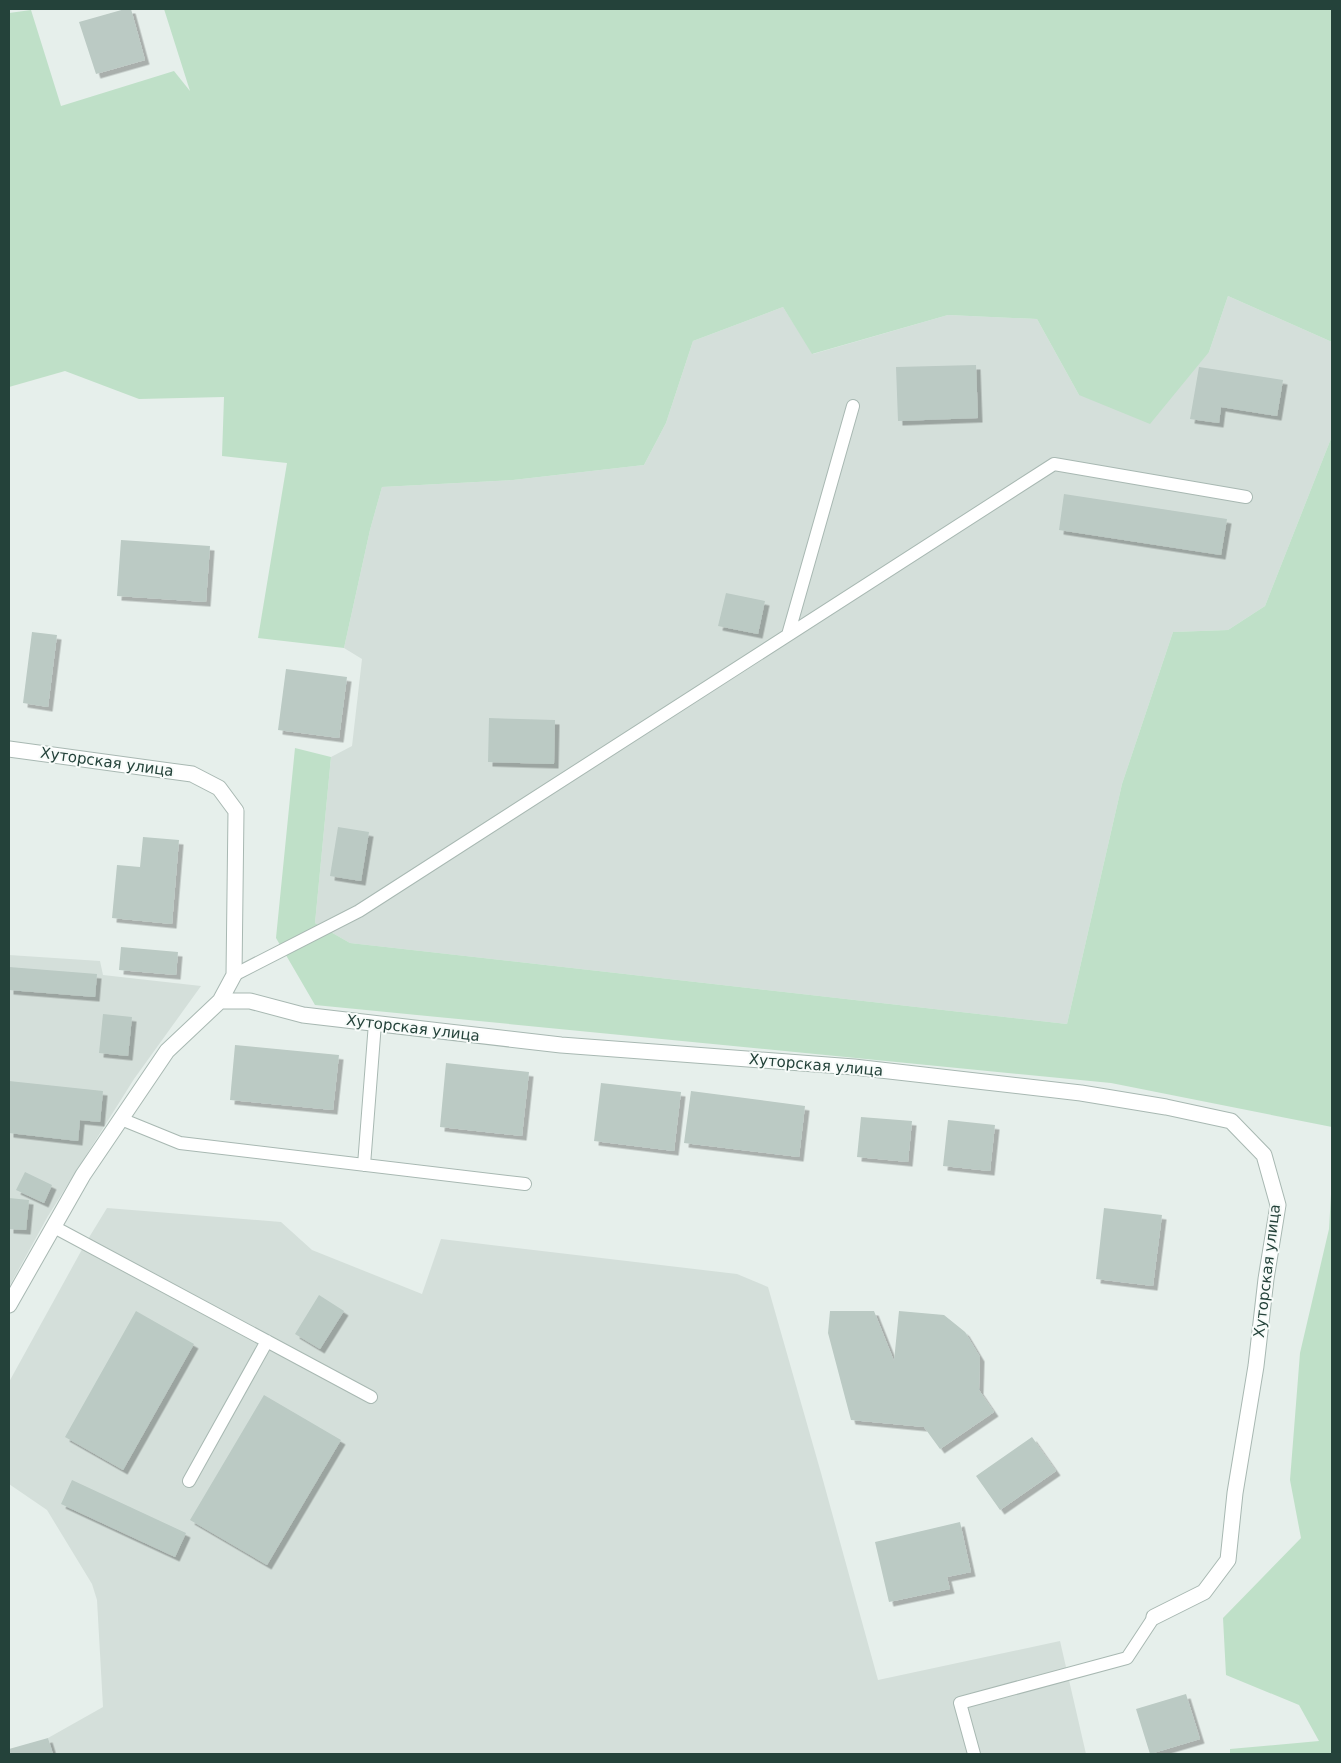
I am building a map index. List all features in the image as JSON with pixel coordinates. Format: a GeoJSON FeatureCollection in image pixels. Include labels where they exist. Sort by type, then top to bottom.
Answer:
{"type":"FeatureCollection","features":[{"type":"Feature","properties":{"kind":"street","name":"Хуторская улица"},"geometry":{"type":"LineString","coordinates":[[9,749],[192,774],[219,788],[236,811],[234,975]]}},
{"type":"Feature","properties":{"kind":"street"},"geometry":{"type":"LineString","coordinates":[[9,1305],[83,1175],[168,1051],[220,1001],[234,975]]}},
{"type":"Feature","properties":{"kind":"street","name":"Хуторская улица"},"geometry":{"type":"LineString","coordinates":[[220,1001],[250,1002],[304,1015],[560,1045],[854,1066],[1081,1093],[1166,1107],[1231,1121],[1264,1155],[1278,1205],[1266,1279],[1256,1366],[1235,1493],[1228,1560],[1204,1592],[1154,1617]]}},
{"type":"Feature","properties":{"kind":"lane"},"geometry":{"type":"LineString","coordinates":[[788,635],[853,406]]}},
{"type":"Feature","properties":{"kind":"lane"},"geometry":{"type":"LineString","coordinates":[[234,975],[359,911],[1054,464],[1246,497]]}},
{"type":"Feature","properties":{"kind":"lane"},"geometry":{"type":"LineString","coordinates":[[364,1165],[376,1023]]}},
{"type":"Feature","properties":{"kind":"lane"},"geometry":{"type":"LineString","coordinates":[[122,1119],[180,1143],[525,1184]]}},
{"type":"Feature","properties":{"kind":"lane"},"geometry":{"type":"LineString","coordinates":[[54,1227],[371,1397]]}},
{"type":"Feature","properties":{"kind":"lane"},"geometry":{"type":"LineString","coordinates":[[189,1481],[267,1341]]}},
{"type":"Feature","properties":{"kind":"lane"},"geometry":{"type":"LineString","coordinates":[[974,1754],[960,1703],[1127,1658],[1154,1617]]}},
{"type":"Feature","properties":{"kind":"shaded area"},"geometry":{"type":"Polygon","coordinates":[[[1228,296],[1332,342],[1332,436],[1265,606],[1228,630],[1173,632],[1122,784],[1067,1024],[350,943],[315,923],[331,757],[352,746],[362,659],[344,648],[370,530],[382,487],[513,480],[644,465],[666,423],[693,341],[783,307],[813,354],[948,315],[1037,319],[1079,395],[1209,352],[1228,296]]]}},
{"type":"Feature","properties":{"kind":"shaded area"},"geometry":{"type":"Polygon","coordinates":[[[9,955],[100,961],[103,975],[201,986],[134,1079],[48,1216],[9,1287],[9,955]]]}},
{"type":"Feature","properties":{"kind":"shaded area"},"geometry":{"type":"Polygon","coordinates":[[[107,1208],[281,1222],[312,1250],[422,1294],[441,1239],[737,1274],[768,1287],[878,1680],[1060,1641],[1086,1754],[53,1754],[48,1738],[103,1707],[97,1600],[92,1584],[47,1510],[9,1484],[9,1382],[85,1244],[107,1208]]]}},
{"type":"Feature","properties":{"kind":"green space"},"geometry":{"type":"Polygon","coordinates":[[[164,9],[1332,9],[1332,342],[1228,296],[1209,352],[1150,424],[1079,395],[1037,319],[948,315],[812,354],[783,307],[693,341],[666,423],[644,465],[513,480],[382,487],[370,530],[344,648],[258,638],[287,463],[222,456],[224,397],[139,399],[65,371],[9,387],[9,13],[31,10],[61,106],[174,71],[190,91],[164,9]]]}},
{"type":"Feature","properties":{"kind":"green space"},"geometry":{"type":"Polygon","coordinates":[[[1332,436],[1332,1127],[1111,1083],[315,1005],[276,938],[295,748],[331,757],[315,923],[350,943],[1067,1024],[1122,784],[1173,632],[1228,630],[1265,606],[1332,436]]]}},
{"type":"Feature","properties":{"kind":"green space"},"geometry":{"type":"Polygon","coordinates":[[[1332,1177],[1332,1754],[1230,1754],[1230,1749],[1319,1741],[1299,1705],[1226,1675],[1223,1618],[1301,1538],[1290,1480],[1300,1353],[1329,1229],[1332,1177]]]}},
{"type":"Feature","properties":{"kind":"building"},"geometry":{"type":"Polygon","coordinates":[[[131,9],[145,60],[96,74],[79,22],[131,9]]]}},
{"type":"Feature","properties":{"kind":"building"},"geometry":{"type":"Polygon","coordinates":[[[976,365],[978,418],[898,421],[896,367],[976,365]]]}},
{"type":"Feature","properties":{"kind":"building"},"geometry":{"type":"Polygon","coordinates":[[[1199,367],[1283,380],[1277,416],[1221,407],[1219,423],[1190,419],[1199,367]]]}},
{"type":"Feature","properties":{"kind":"building"},"geometry":{"type":"Polygon","coordinates":[[[1064,494],[1227,519],[1221,555],[1059,530],[1064,494]]]}},
{"type":"Feature","properties":{"kind":"building"},"geometry":{"type":"Polygon","coordinates":[[[121,540],[210,546],[206,602],[117,596],[121,540]]]}},
{"type":"Feature","properties":{"kind":"building"},"geometry":{"type":"Polygon","coordinates":[[[726,593],[765,601],[758,634],[718,626],[726,593]]]}},
{"type":"Feature","properties":{"kind":"building"},"geometry":{"type":"Polygon","coordinates":[[[32,632],[57,635],[48,707],[23,703],[32,632]]]}},
{"type":"Feature","properties":{"kind":"building"},"geometry":{"type":"Polygon","coordinates":[[[286,669],[347,677],[339,738],[278,730],[286,669]]]}},
{"type":"Feature","properties":{"kind":"building"},"geometry":{"type":"Polygon","coordinates":[[[489,718],[555,720],[554,764],[488,762],[489,718]]]}},
{"type":"Feature","properties":{"kind":"building"},"geometry":{"type":"Polygon","coordinates":[[[338,827],[369,832],[361,881],[330,876],[338,827]]]}},
{"type":"Feature","properties":{"kind":"building"},"geometry":{"type":"Polygon","coordinates":[[[143,837],[179,840],[172,924],[112,918],[117,865],[140,867],[143,837]]]}},
{"type":"Feature","properties":{"kind":"building"},"geometry":{"type":"Polygon","coordinates":[[[121,947],[178,952],[176,975],[119,970],[121,947]]]}},
{"type":"Feature","properties":{"kind":"building"},"geometry":{"type":"Polygon","coordinates":[[[9,967],[97,974],[95,997],[9,990],[9,967]]]}},
{"type":"Feature","properties":{"kind":"building"},"geometry":{"type":"Polygon","coordinates":[[[103,1014],[132,1017],[128,1056],[99,1053],[103,1014]]]}},
{"type":"Feature","properties":{"kind":"building"},"geometry":{"type":"Polygon","coordinates":[[[235,1045],[339,1055],[333,1110],[230,1100],[235,1045]]]}},
{"type":"Feature","properties":{"kind":"building"},"geometry":{"type":"Polygon","coordinates":[[[446,1063],[529,1072],[522,1136],[440,1127],[446,1063]]]}},
{"type":"Feature","properties":{"kind":"building"},"geometry":{"type":"Polygon","coordinates":[[[9,1081],[103,1091],[100,1122],[80,1120],[78,1141],[9,1133],[9,1081]]]}},
{"type":"Feature","properties":{"kind":"building"},"geometry":{"type":"Polygon","coordinates":[[[601,1083],[681,1092],[674,1151],[594,1141],[601,1083]]]}},
{"type":"Feature","properties":{"kind":"building"},"geometry":{"type":"Polygon","coordinates":[[[691,1091],[805,1106],[799,1157],[684,1143],[691,1091]]]}},
{"type":"Feature","properties":{"kind":"building"},"geometry":{"type":"Polygon","coordinates":[[[861,1117],[912,1121],[908,1162],[857,1157],[861,1117]]]}},
{"type":"Feature","properties":{"kind":"building"},"geometry":{"type":"Polygon","coordinates":[[[948,1120],[995,1125],[990,1171],[943,1166],[948,1120]]]}},
{"type":"Feature","properties":{"kind":"building"},"geometry":{"type":"Polygon","coordinates":[[[25,1172],[52,1185],[44,1203],[16,1190],[25,1172]]]}},
{"type":"Feature","properties":{"kind":"building"},"geometry":{"type":"Polygon","coordinates":[[[9,1198],[29,1200],[26,1230],[9,1229],[9,1198]]]}},
{"type":"Feature","properties":{"kind":"building"},"geometry":{"type":"Polygon","coordinates":[[[1104,1208],[1162,1215],[1153,1286],[1096,1279],[1104,1208]]]}},
{"type":"Feature","properties":{"kind":"building"},"geometry":{"type":"Polygon","coordinates":[[[319,1295],[344,1311],[320,1349],[295,1334],[319,1295]]]}},
{"type":"Feature","properties":{"kind":"building"},"geometry":{"type":"Polygon","coordinates":[[[136,1311],[194,1344],[123,1470],[65,1437],[136,1311]]]}},
{"type":"Feature","properties":{"kind":"building"},"geometry":{"type":"Polygon","coordinates":[[[830,1311],[874,1311],[894,1361],[899,1311],[944,1315],[965,1332],[980,1357],[979,1390],[994,1412],[940,1449],[924,1427],[851,1420],[828,1333],[830,1311]]]}},
{"type":"Feature","properties":{"kind":"building"},"geometry":{"type":"Polygon","coordinates":[[[264,1395],[341,1440],[267,1565],[190,1520],[264,1395]]]}},
{"type":"Feature","properties":{"kind":"building"},"geometry":{"type":"Polygon","coordinates":[[[1032,1437],[1056,1471],[1000,1510],[976,1476],[1032,1437]]]}},
{"type":"Feature","properties":{"kind":"building"},"geometry":{"type":"Polygon","coordinates":[[[72,1480],[186,1533],[175,1557],[61,1504],[72,1480]]]}},
{"type":"Feature","properties":{"kind":"building"},"geometry":{"type":"Polygon","coordinates":[[[960,1522],[971,1572],[947,1577],[950,1589],[889,1602],[875,1542],[960,1522]]]}},
{"type":"Feature","properties":{"kind":"building"},"geometry":{"type":"Polygon","coordinates":[[[1186,1694],[1200,1739],[1150,1754],[1136,1709],[1186,1694]]]}},
{"type":"Feature","properties":{"kind":"building"},"geometry":{"type":"Polygon","coordinates":[[[48,1738],[53,1754],[9,1754],[9,1749],[48,1738]]]}}]}
